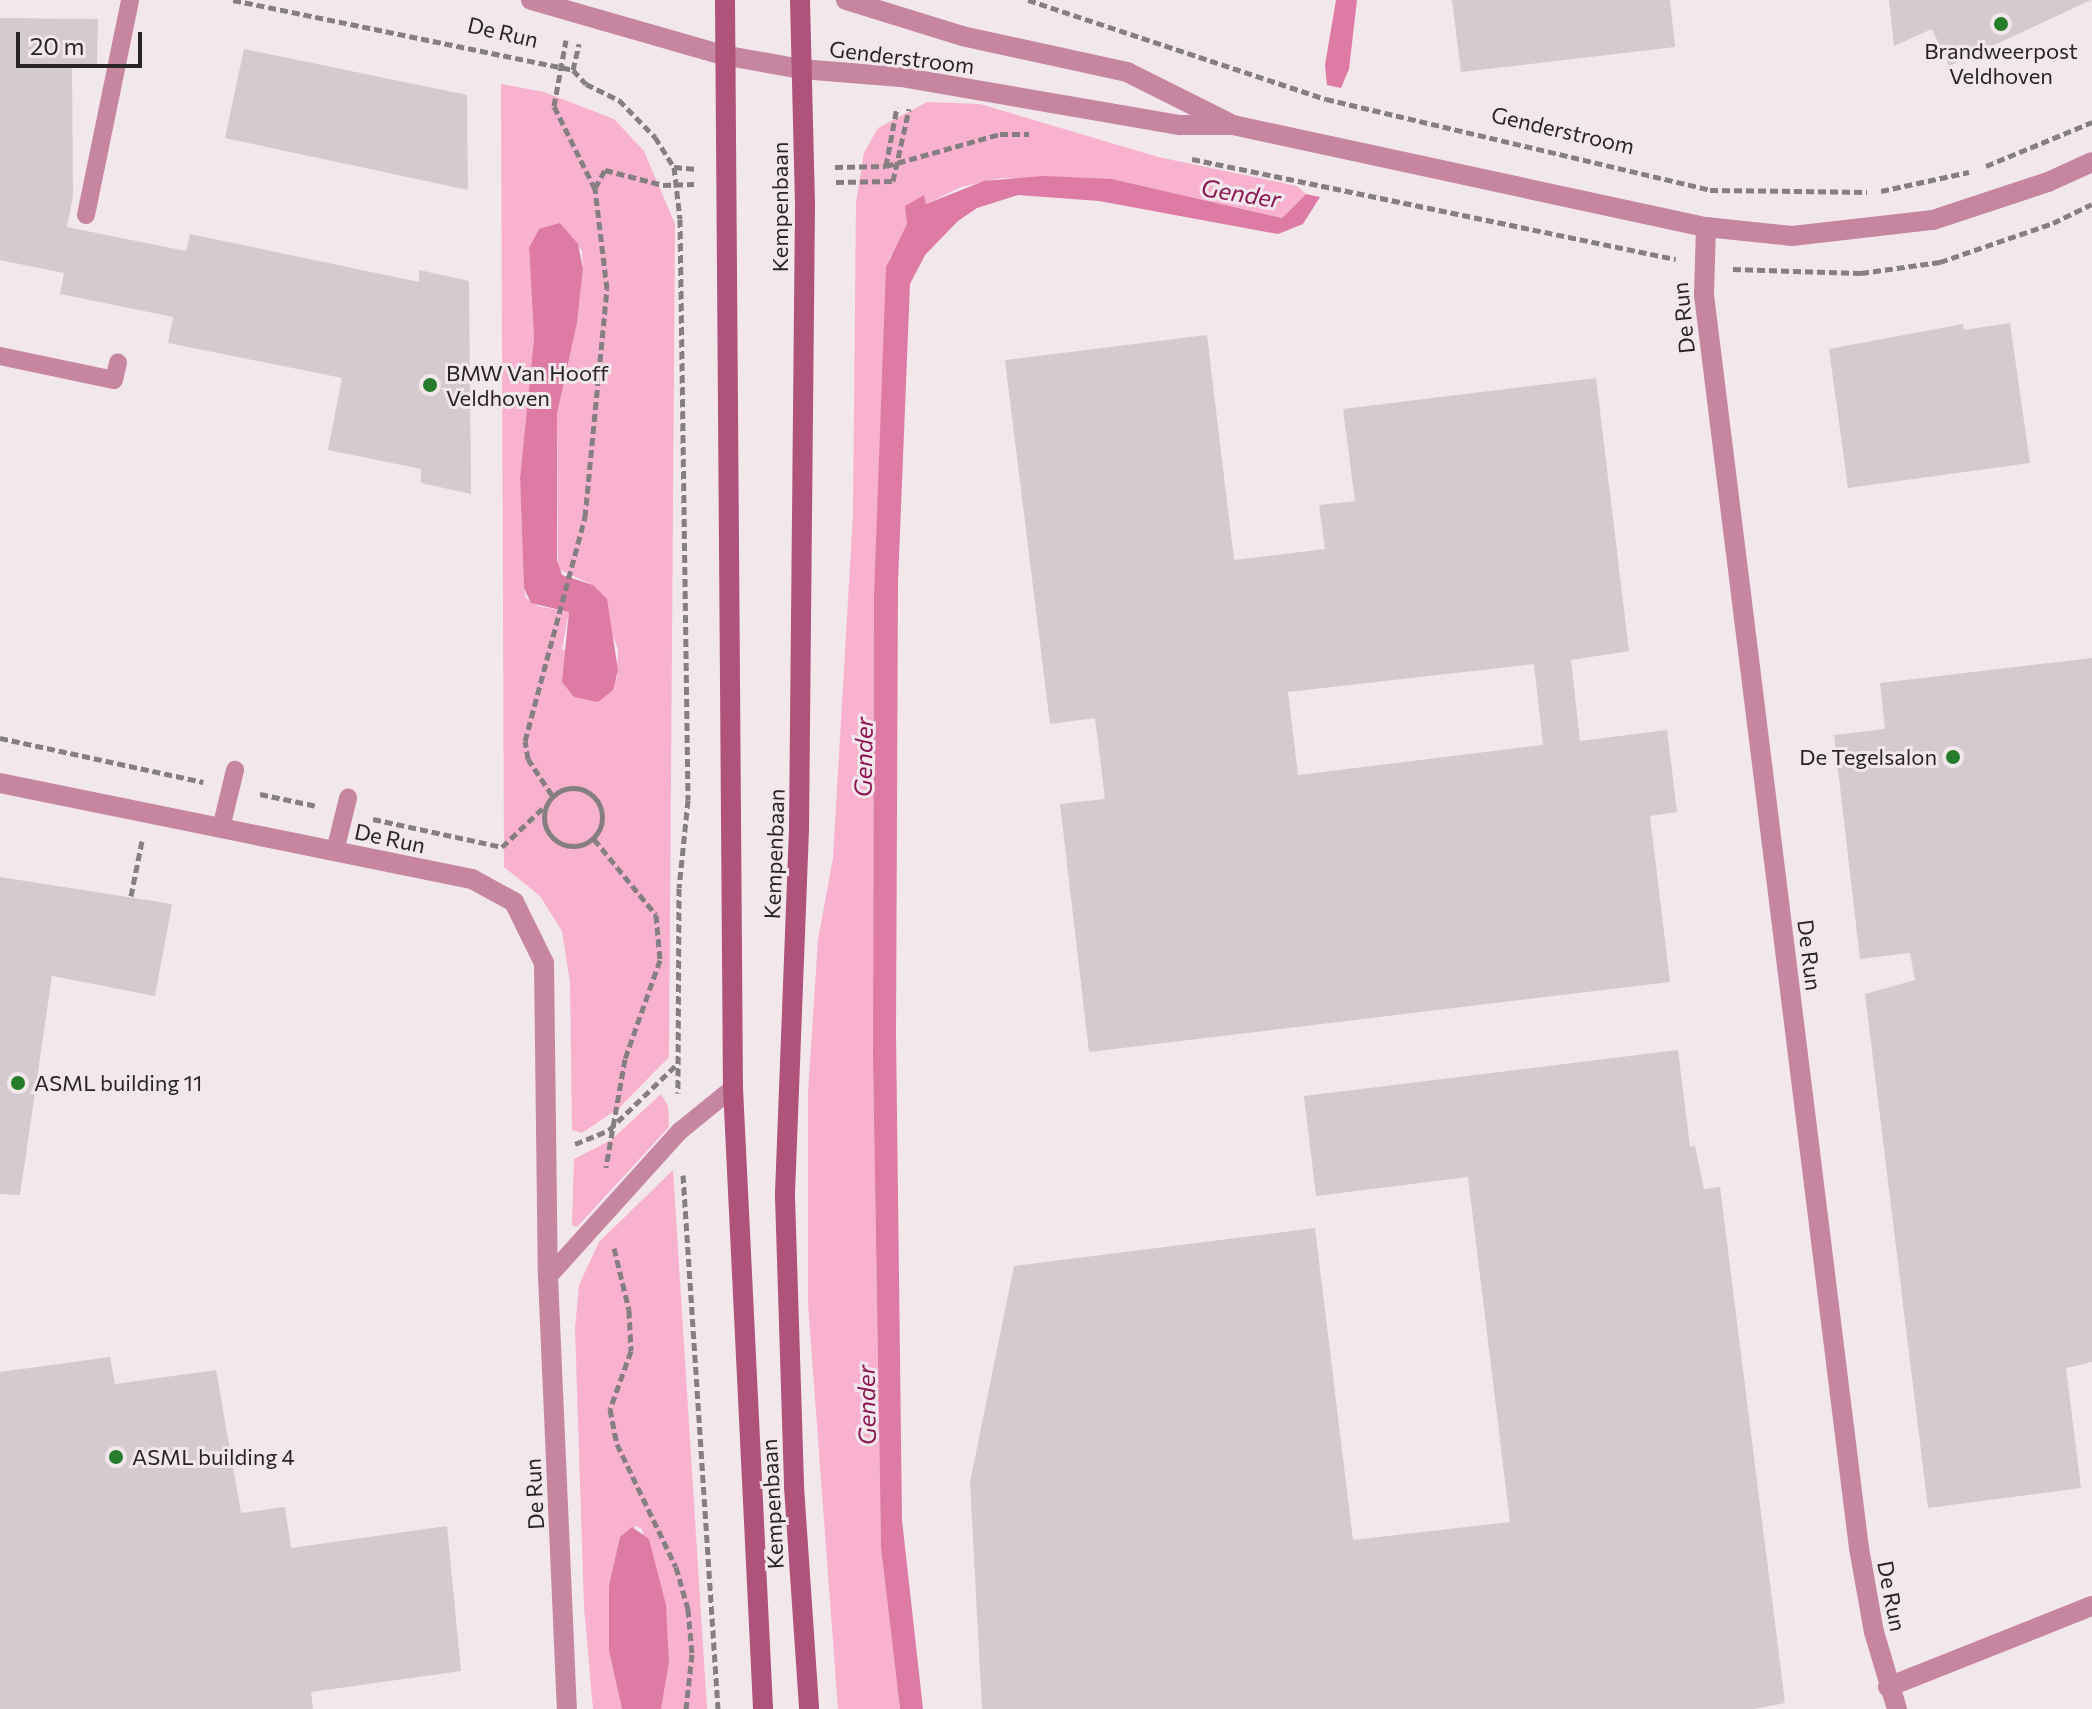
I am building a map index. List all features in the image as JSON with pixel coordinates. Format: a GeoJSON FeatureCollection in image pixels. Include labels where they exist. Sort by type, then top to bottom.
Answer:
{"type":"FeatureCollection","features":[{"type":"Feature","properties":{"kind":"main road","name":"Kempenbaan"},"geometry":{"type":"LineString","coordinates":[[725,0],[723,55],[733,1088],[763,1709]]}},
{"type":"Feature","properties":{"kind":"main road","name":"Kempenbaan"},"geometry":{"type":"LineString","coordinates":[[800,0],[799,829],[785,1197],[794,1487],[809,1709]]}},
{"type":"Feature","properties":{"kind":"street","name":"De Run"},"geometry":{"type":"LineString","coordinates":[[531,0],[723,55],[801,69]]}},
{"type":"Feature","properties":{"kind":"street","name":"Genderstroom"},"geometry":{"type":"LineString","coordinates":[[846,0],[962,36],[1127,72],[1233,125]]}},
{"type":"Feature","properties":{"kind":"street","name":"Genderstroom"},"geometry":{"type":"LineString","coordinates":[[801,69],[901,77],[1180,125],[1233,125],[1706,227],[1792,236],[1933,220],[2048,182],[2092,162]]}},
{"type":"Feature","properties":{"kind":"street","name":"De Run"},"geometry":{"type":"LineString","coordinates":[[1706,227],[1704,295],[1857,1532],[1888,1687],[1897,1709]]}},
{"type":"Feature","properties":{"kind":"street","name":"De Run"},"geometry":{"type":"LineString","coordinates":[[0,783],[472,879],[514,902],[544,963],[548,1277],[567,1709]]}},
{"type":"Feature","properties":{"kind":"street"},"geometry":{"type":"LineString","coordinates":[[1888,1687],[2092,1606]]}},
{"type":"Feature","properties":{"kind":"lane"},"geometry":{"type":"LineString","coordinates":[[86,215],[130,0]]}},
{"type":"Feature","properties":{"kind":"lane"},"geometry":{"type":"LineString","coordinates":[[0,356],[114,380],[118,362]]}},
{"type":"Feature","properties":{"kind":"lane"},"geometry":{"type":"LineString","coordinates":[[221,828],[233,779]]}},
{"type":"Feature","properties":{"kind":"lane"},"geometry":{"type":"LineString","coordinates":[[335,851],[346,805]]}},
{"type":"Feature","properties":{"kind":"lane"},"geometry":{"type":"LineString","coordinates":[[548,1277],[680,1131],[733,1088]]}},
{"type":"Feature","properties":{"kind":"path","name":"De Run"},"geometry":{"type":"LineString","coordinates":[[233,0],[560,71],[573,70],[586,84],[619,100],[655,137],[674,167],[680,219],[688,800],[679,888],[677,1064]]}},
{"type":"Feature","properties":{"kind":"path","name":"Genderstroom"},"geometry":{"type":"LineString","coordinates":[[1028,0],[1326,99],[1710,190],[1830,196],[1881,191],[1973,171],[2092,122]]}},
{"type":"Feature","properties":{"kind":"path"},"geometry":{"type":"LineString","coordinates":[[552,795],[528,759],[525,741],[585,517],[607,289],[595,189],[554,106],[560,71]]}},
{"type":"Feature","properties":{"kind":"path"},"geometry":{"type":"LineString","coordinates":[[595,189],[605,170],[663,185]]}},
{"type":"Feature","properties":{"kind":"path"},"geometry":{"type":"LineString","coordinates":[[0,738],[233,779],[346,805],[502,847],[545,806],[552,795],[571,786],[589,791],[601,805],[603,823],[594,839],[580,846],[563,845],[543,822],[545,806]]}},
{"type":"Feature","properties":{"kind":"path"},"geometry":{"type":"LineString","coordinates":[[131,896],[148,813]]}},
{"type":"Feature","properties":{"kind":"path"},"geometry":{"type":"LineString","coordinates":[[594,839],[656,915],[659,935],[660,960],[625,1059],[609,1130],[608,1213],[629,1310],[631,1351],[610,1409],[617,1444],[676,1567],[688,1609],[692,1654],[686,1709]]}},
{"type":"Feature","properties":{"kind":"path"},"geometry":{"type":"LineString","coordinates":[[548,1152],[609,1130],[677,1064]]}},
{"type":"Feature","properties":{"kind":"path"},"geometry":{"type":"LineString","coordinates":[[677,1064],[718,1709]]}},
{"type":"Feature","properties":{"kind":"shaded area"},"geometry":{"type":"Polygon","coordinates":[[[1336,0],[1357,0],[1349,69],[1341,88],[1327,85],[1325,65],[1336,0]]]}},
{"type":"Feature","properties":{"kind":"shaded area"},"geometry":{"type":"Polygon","coordinates":[[[501,84],[544,92],[614,119],[644,151],[675,224],[669,1057],[619,1108],[582,1133],[572,1130],[570,982],[562,931],[540,896],[504,867],[501,84]],[[560,223],[529,248],[534,338],[520,478],[524,588],[526,598],[538,606],[569,612],[562,649],[617,679],[618,649],[593,585],[558,569],[557,414],[577,323],[582,251],[560,223]]]}},
{"type":"Feature","properties":{"kind":"shaded area"},"geometry":{"type":"Polygon","coordinates":[[[927,102],[980,104],[1158,157],[1297,186],[1306,194],[1282,218],[1112,179],[1001,178],[961,187],[926,204],[924,196],[889,259],[874,595],[873,1059],[881,1548],[900,1709],[838,1709],[808,1304],[808,1092],[818,940],[833,858],[853,514],[856,202],[864,153],[878,128],[927,102]]]}},
{"type":"Feature","properties":{"kind":"shaded area"},"geometry":{"type":"Polygon","coordinates":[[[1043,176],[1112,179],[1282,218],[1306,194],[1320,197],[1303,224],[1278,234],[1099,201],[1018,195],[977,208],[958,221],[925,255],[910,284],[898,582],[896,1034],[902,1520],[923,1709],[900,1709],[881,1548],[873,1059],[874,595],[886,267],[907,224],[905,206],[924,195],[926,204],[984,181],[1043,176]]]}},
{"type":"Feature","properties":{"kind":"shaded area"},"geometry":{"type":"Polygon","coordinates":[[[560,223],[578,244],[583,269],[577,323],[557,414],[557,560],[562,575],[593,585],[607,599],[618,670],[613,690],[598,702],[574,697],[562,682],[569,612],[531,603],[524,588],[520,478],[534,338],[529,248],[539,229],[560,223]]]}},
{"type":"Feature","properties":{"kind":"shaded area"},"geometry":{"type":"Polygon","coordinates":[[[661,1094],[668,1106],[669,1127],[577,1227],[572,1225],[574,1159],[611,1140],[661,1094]]]}},
{"type":"Feature","properties":{"kind":"shaded area"},"geometry":{"type":"Polygon","coordinates":[[[673,1170],[707,1709],[661,1709],[669,1663],[642,1529],[636,1526],[620,1537],[609,1585],[609,1651],[622,1709],[593,1709],[584,1607],[575,1328],[579,1285],[599,1242],[673,1170]]]}},
{"type":"Feature","properties":{"kind":"shaded area"},"geometry":{"type":"Polygon","coordinates":[[[632,1527],[649,1539],[666,1605],[669,1663],[661,1709],[622,1709],[609,1651],[609,1585],[620,1537],[632,1527]]]}},
{"type":"Feature","properties":{"kind":"building"},"geometry":{"type":"Polygon","coordinates":[[[1452,0],[1670,0],[1675,47],[1461,72],[1452,0]]]}},
{"type":"Feature","properties":{"kind":"building"},"geometry":{"type":"Polygon","coordinates":[[[1889,0],[2091,0],[1949,66],[1932,29],[1894,46],[1889,0]]]}},
{"type":"Feature","properties":{"kind":"building"},"geometry":{"type":"Polygon","coordinates":[[[0,18],[98,19],[97,67],[72,67],[73,196],[67,227],[186,251],[190,234],[419,282],[419,270],[469,281],[471,494],[421,483],[421,469],[328,450],[342,378],[168,343],[173,317],[60,294],[64,273],[0,260],[0,18]]]}},
{"type":"Feature","properties":{"kind":"building"},"geometry":{"type":"Polygon","coordinates":[[[244,49],[467,95],[468,190],[225,138],[244,49]]]}},
{"type":"Feature","properties":{"kind":"building"},"geometry":{"type":"Polygon","coordinates":[[[2010,323],[2030,463],[1848,488],[1829,349],[1963,324],[1964,330],[2010,323]]]}},
{"type":"Feature","properties":{"kind":"building"},"geometry":{"type":"Polygon","coordinates":[[[1207,335],[1234,560],[1325,549],[1319,505],[1355,501],[1343,409],[1596,378],[1629,651],[1571,660],[1580,741],[1667,730],[1677,812],[1650,816],[1670,982],[1089,1052],[1060,804],[1105,799],[1095,718],[1050,724],[1005,360],[1207,335]],[[1534,664],[1288,692],[1298,775],[1543,745],[1534,664]]]}},
{"type":"Feature","properties":{"kind":"building"},"geometry":{"type":"Polygon","coordinates":[[[2092,658],[2092,1362],[2066,1368],[2081,1488],[1928,1508],[1865,994],[1915,980],[1910,953],[1860,959],[1834,735],[1885,729],[1880,683],[2092,658]]]}},
{"type":"Feature","properties":{"kind":"building"},"geometry":{"type":"Polygon","coordinates":[[[0,877],[172,904],[155,996],[52,976],[20,1195],[0,1194],[0,877]]]}},
{"type":"Feature","properties":{"kind":"building"},"geometry":{"type":"Polygon","coordinates":[[[1678,1050],[1690,1147],[1695,1146],[1704,1189],[1720,1187],[1785,1703],[1754,1709],[982,1709],[970,1482],[1014,1266],[1315,1228],[1353,1540],[1510,1522],[1468,1177],[1316,1196],[1304,1096],[1678,1050]]]}},
{"type":"Feature","properties":{"kind":"building","name":"ASML building 4"},"geometry":{"type":"Polygon","coordinates":[[[110,1357],[115,1384],[216,1370],[241,1513],[285,1507],[291,1548],[447,1526],[461,1671],[311,1692],[313,1709],[0,1709],[0,1372],[110,1357]]]}},
{"type":"Feature","properties":{"kind":"place","name":"Brandweerpost Veldhoven"},"geometry":{"type":"Point","coordinates":[2001,24]}},
{"type":"Feature","properties":{"kind":"place","name":"BMW Van Hooff Veldhoven"},"geometry":{"type":"Point","coordinates":[430,385]}},
{"type":"Feature","properties":{"kind":"place","name":"De Tegelsalon"},"geometry":{"type":"Point","coordinates":[1953,757]}},
{"type":"Feature","properties":{"kind":"place","name":"ASML building 11"},"geometry":{"type":"Point","coordinates":[18,1083]}},
{"type":"Feature","properties":{"kind":"place","name":"ASML building 4"},"geometry":{"type":"Point","coordinates":[116,1457]}},
{"type":"Feature","properties":{"kind":"water label","name":"Gender"},"geometry":{"type":"Point","coordinates":[1241,193]}},
{"type":"Feature","properties":{"kind":"water label","name":"Gender"},"geometry":{"type":"Point","coordinates":[863,757]}},
{"type":"Feature","properties":{"kind":"water label","name":"Gender"},"geometry":{"type":"Point","coordinates":[866,1405]}}]}
